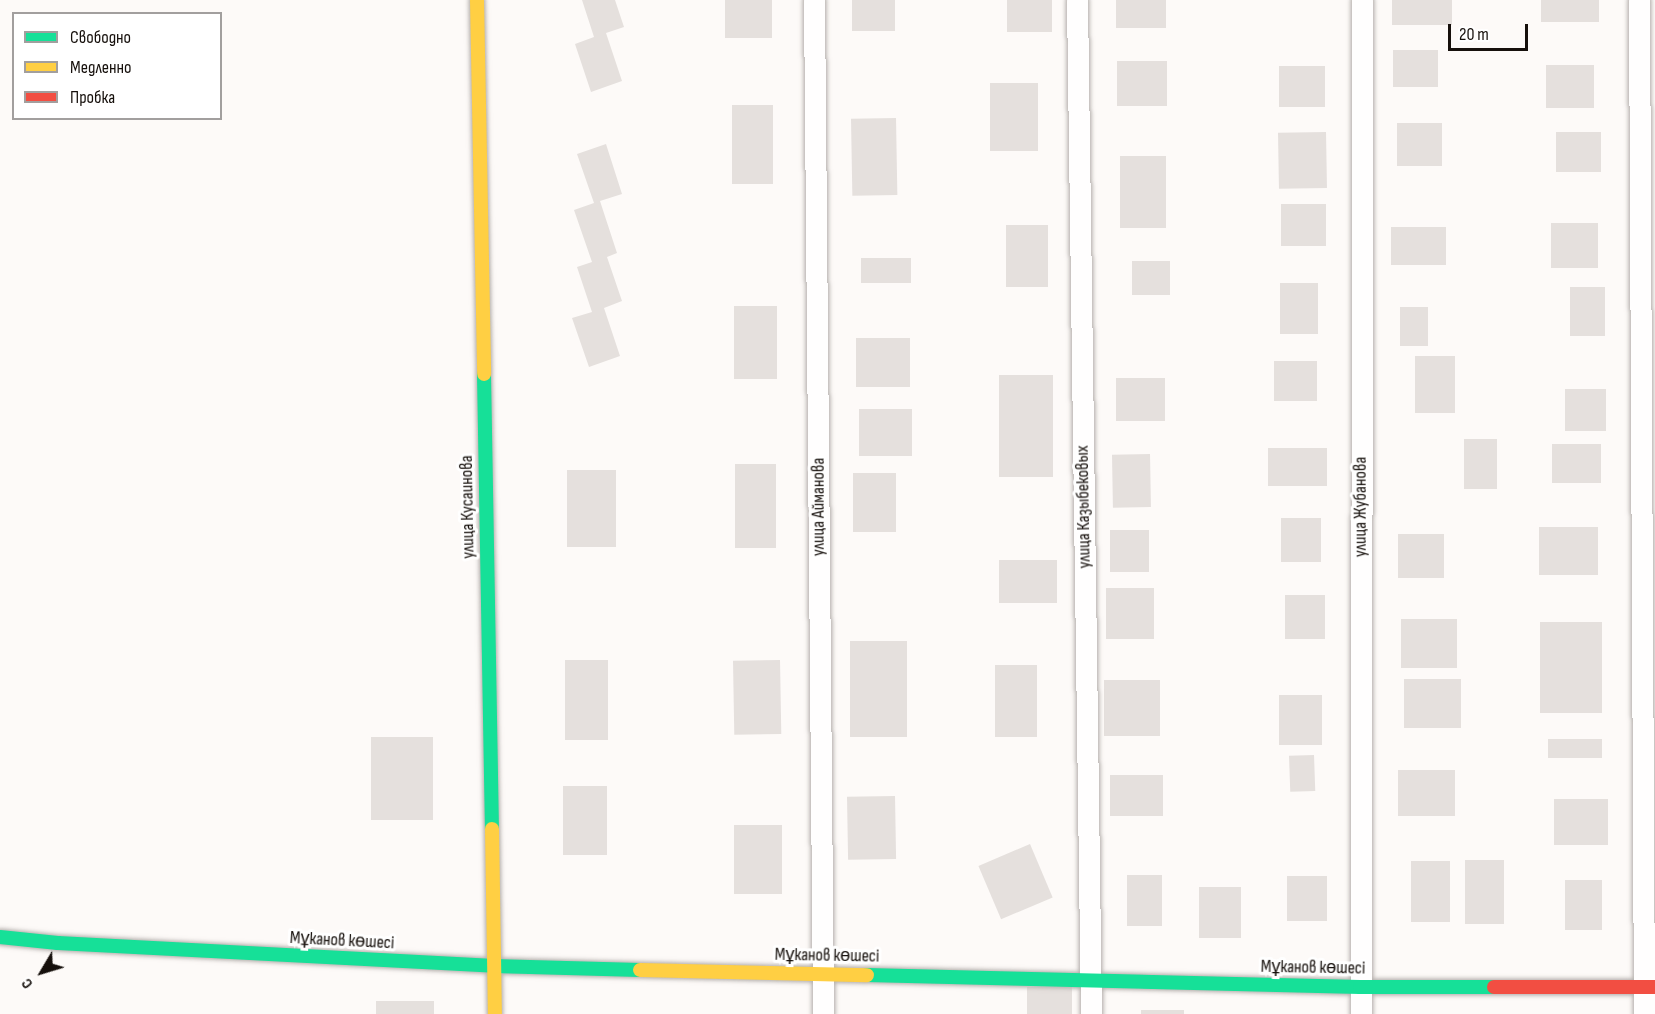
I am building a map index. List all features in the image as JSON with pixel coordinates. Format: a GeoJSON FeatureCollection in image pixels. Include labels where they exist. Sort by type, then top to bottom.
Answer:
{"type":"FeatureCollection","features":[{"type":"Feature","properties":{"kind":"street","name":"улица Кусаинова"},"geometry":{"type":"LineString","coordinates":[[477,0],[495,1014]]}},
{"type":"Feature","properties":{"kind":"street","name":"улица Айманова"},"geometry":{"type":"LineString","coordinates":[[814,0],[823,1014]]}},
{"type":"Feature","properties":{"kind":"street","name":"улица Казыбековых"},"geometry":{"type":"LineString","coordinates":[[1077,0],[1091,1014]]}},
{"type":"Feature","properties":{"kind":"street","name":"улица Жубанова"},"geometry":{"type":"LineString","coordinates":[[1361,1014],[1362,0]]}},
{"type":"Feature","properties":{"kind":"street"},"geometry":{"type":"LineString","coordinates":[[1639,0],[1649,987],[1644,1014]]}},
{"type":"Feature","properties":{"kind":"street","name":"Мұканов көшесі"},"geometry":{"type":"LineString","coordinates":[[0,937],[58,943],[494,966],[1360,987],[1649,987]]}},
{"type":"Feature","properties":{"kind":"building"},"geometry":{"type":"Polygon","coordinates":[[[582,0],[615,0],[624,27],[606,33],[622,81],[591,92],[575,44],[594,37],[582,0]]]}},
{"type":"Feature","properties":{"kind":"building"},"geometry":{"type":"Polygon","coordinates":[[[725,0],[772,0],[772,38],[725,38],[725,0]]]}},
{"type":"Feature","properties":{"kind":"building"},"geometry":{"type":"Polygon","coordinates":[[[852,0],[895,0],[895,31],[852,31],[852,0]]]}},
{"type":"Feature","properties":{"kind":"building"},"geometry":{"type":"Polygon","coordinates":[[[1007,0],[1052,0],[1052,32],[1007,32],[1007,0]]]}},
{"type":"Feature","properties":{"kind":"building"},"geometry":{"type":"Polygon","coordinates":[[[1116,0],[1166,0],[1166,28],[1116,28],[1116,0]]]}},
{"type":"Feature","properties":{"kind":"building"},"geometry":{"type":"Polygon","coordinates":[[[1392,0],[1452,0],[1452,25],[1392,25],[1392,0]]]}},
{"type":"Feature","properties":{"kind":"building"},"geometry":{"type":"Polygon","coordinates":[[[1541,0],[1599,0],[1599,22],[1541,22],[1541,0]]]}},
{"type":"Feature","properties":{"kind":"building"},"geometry":{"type":"Polygon","coordinates":[[[1393,50],[1438,50],[1438,87],[1393,87],[1393,50]]]}},
{"type":"Feature","properties":{"kind":"building"},"geometry":{"type":"Polygon","coordinates":[[[1117,61],[1167,61],[1167,106],[1117,106],[1117,61]]]}},
{"type":"Feature","properties":{"kind":"building"},"geometry":{"type":"Polygon","coordinates":[[[1546,65],[1594,65],[1594,108],[1546,108],[1546,65]]]}},
{"type":"Feature","properties":{"kind":"building"},"geometry":{"type":"Polygon","coordinates":[[[1279,66],[1325,66],[1325,107],[1279,107],[1279,66]]]}},
{"type":"Feature","properties":{"kind":"building"},"geometry":{"type":"Polygon","coordinates":[[[990,83],[1038,83],[1038,151],[990,151],[990,83]]]}},
{"type":"Feature","properties":{"kind":"building"},"geometry":{"type":"Polygon","coordinates":[[[732,105],[773,105],[773,184],[732,184],[732,105]]]}},
{"type":"Feature","properties":{"kind":"building"},"geometry":{"type":"Polygon","coordinates":[[[896,118],[897,195],[852,196],[851,119],[896,118]]]}},
{"type":"Feature","properties":{"kind":"building"},"geometry":{"type":"Polygon","coordinates":[[[1397,123],[1442,123],[1442,166],[1397,166],[1397,123]]]}},
{"type":"Feature","properties":{"kind":"building"},"geometry":{"type":"Polygon","coordinates":[[[1326,132],[1327,188],[1279,189],[1278,133],[1326,132]]]}},
{"type":"Feature","properties":{"kind":"building"},"geometry":{"type":"Polygon","coordinates":[[[1556,132],[1601,132],[1601,172],[1556,172],[1556,132]]]}},
{"type":"Feature","properties":{"kind":"building"},"geometry":{"type":"Polygon","coordinates":[[[606,144],[622,194],[600,201],[617,253],[607,257],[622,301],[604,308],[620,356],[589,367],[572,318],[592,312],[577,267],[592,262],[574,210],[594,203],[577,154],[606,144]]]}},
{"type":"Feature","properties":{"kind":"building"},"geometry":{"type":"Polygon","coordinates":[[[1120,156],[1166,156],[1166,228],[1120,228],[1120,156]]]}},
{"type":"Feature","properties":{"kind":"building"},"geometry":{"type":"Polygon","coordinates":[[[1281,204],[1326,204],[1326,246],[1281,246],[1281,204]]]}},
{"type":"Feature","properties":{"kind":"building"},"geometry":{"type":"Polygon","coordinates":[[[1551,223],[1598,223],[1598,268],[1551,268],[1551,223]]]}},
{"type":"Feature","properties":{"kind":"building"},"geometry":{"type":"Polygon","coordinates":[[[1006,225],[1048,225],[1048,287],[1006,287],[1006,225]]]}},
{"type":"Feature","properties":{"kind":"building"},"geometry":{"type":"Polygon","coordinates":[[[1391,227],[1446,227],[1446,265],[1391,265],[1391,227]]]}},
{"type":"Feature","properties":{"kind":"building"},"geometry":{"type":"Polygon","coordinates":[[[861,258],[911,258],[911,283],[861,283],[861,258]]]}},
{"type":"Feature","properties":{"kind":"building"},"geometry":{"type":"Polygon","coordinates":[[[1132,261],[1170,261],[1170,295],[1132,295],[1132,261]]]}},
{"type":"Feature","properties":{"kind":"building"},"geometry":{"type":"Polygon","coordinates":[[[1280,283],[1318,283],[1318,334],[1280,334],[1280,283]]]}},
{"type":"Feature","properties":{"kind":"building"},"geometry":{"type":"Polygon","coordinates":[[[1570,287],[1605,287],[1605,336],[1570,336],[1570,287]]]}},
{"type":"Feature","properties":{"kind":"building"},"geometry":{"type":"Polygon","coordinates":[[[734,306],[777,306],[777,379],[734,379],[734,306]]]}},
{"type":"Feature","properties":{"kind":"building"},"geometry":{"type":"Polygon","coordinates":[[[1400,307],[1428,307],[1428,346],[1400,346],[1400,307]]]}},
{"type":"Feature","properties":{"kind":"building"},"geometry":{"type":"Polygon","coordinates":[[[856,338],[910,338],[910,387],[856,387],[856,338]]]}},
{"type":"Feature","properties":{"kind":"building"},"geometry":{"type":"Polygon","coordinates":[[[1415,356],[1455,356],[1455,413],[1415,413],[1415,356]]]}},
{"type":"Feature","properties":{"kind":"building"},"geometry":{"type":"Polygon","coordinates":[[[1274,361],[1317,361],[1317,401],[1274,401],[1274,361]]]}},
{"type":"Feature","properties":{"kind":"building"},"geometry":{"type":"Polygon","coordinates":[[[999,375],[1053,375],[1053,477],[999,477],[999,375]]]}},
{"type":"Feature","properties":{"kind":"building"},"geometry":{"type":"Polygon","coordinates":[[[1116,378],[1165,378],[1165,421],[1116,421],[1116,378]]]}},
{"type":"Feature","properties":{"kind":"building"},"geometry":{"type":"Polygon","coordinates":[[[1565,389],[1606,389],[1606,431],[1565,431],[1565,389]]]}},
{"type":"Feature","properties":{"kind":"building"},"geometry":{"type":"Polygon","coordinates":[[[859,409],[912,409],[912,456],[859,456],[859,409]]]}},
{"type":"Feature","properties":{"kind":"building"},"geometry":{"type":"Polygon","coordinates":[[[1464,439],[1497,439],[1497,489],[1464,489],[1464,439]]]}},
{"type":"Feature","properties":{"kind":"building"},"geometry":{"type":"Polygon","coordinates":[[[1552,444],[1601,444],[1601,483],[1552,483],[1552,444]]]}},
{"type":"Feature","properties":{"kind":"building"},"geometry":{"type":"Polygon","coordinates":[[[1268,448],[1327,448],[1327,486],[1268,486],[1268,448]]]}},
{"type":"Feature","properties":{"kind":"building"},"geometry":{"type":"Polygon","coordinates":[[[1150,454],[1151,507],[1113,508],[1112,455],[1150,454]]]}},
{"type":"Feature","properties":{"kind":"building"},"geometry":{"type":"Polygon","coordinates":[[[735,464],[776,464],[776,548],[735,548],[735,464]]]}},
{"type":"Feature","properties":{"kind":"building"},"geometry":{"type":"Polygon","coordinates":[[[567,470],[616,470],[616,547],[567,547],[567,470]]]}},
{"type":"Feature","properties":{"kind":"building"},"geometry":{"type":"Polygon","coordinates":[[[853,473],[896,473],[896,532],[853,532],[853,473]]]}},
{"type":"Feature","properties":{"kind":"building"},"geometry":{"type":"Polygon","coordinates":[[[1281,518],[1321,518],[1321,562],[1281,562],[1281,518]]]}},
{"type":"Feature","properties":{"kind":"building"},"geometry":{"type":"Polygon","coordinates":[[[1539,527],[1598,527],[1598,575],[1539,575],[1539,527]]]}},
{"type":"Feature","properties":{"kind":"building"},"geometry":{"type":"Polygon","coordinates":[[[1110,530],[1149,530],[1149,572],[1110,572],[1110,530]]]}},
{"type":"Feature","properties":{"kind":"building"},"geometry":{"type":"Polygon","coordinates":[[[1398,534],[1444,534],[1444,578],[1398,578],[1398,534]]]}},
{"type":"Feature","properties":{"kind":"building"},"geometry":{"type":"Polygon","coordinates":[[[999,560],[1057,560],[1057,603],[999,603],[999,560]]]}},
{"type":"Feature","properties":{"kind":"building"},"geometry":{"type":"Polygon","coordinates":[[[1106,588],[1154,588],[1154,639],[1106,639],[1106,588]]]}},
{"type":"Feature","properties":{"kind":"building"},"geometry":{"type":"Polygon","coordinates":[[[1285,595],[1325,595],[1325,639],[1285,639],[1285,595]]]}},
{"type":"Feature","properties":{"kind":"building"},"geometry":{"type":"Polygon","coordinates":[[[1401,619],[1457,619],[1457,668],[1401,668],[1401,619]]]}},
{"type":"Feature","properties":{"kind":"building"},"geometry":{"type":"Polygon","coordinates":[[[1540,622],[1602,622],[1602,713],[1540,713],[1540,622]]]}},
{"type":"Feature","properties":{"kind":"building"},"geometry":{"type":"Polygon","coordinates":[[[850,641],[907,641],[907,737],[850,737],[850,641]]]}},
{"type":"Feature","properties":{"kind":"building"},"geometry":{"type":"Polygon","coordinates":[[[565,660],[608,660],[608,740],[565,740],[565,660]]]}},
{"type":"Feature","properties":{"kind":"building"},"geometry":{"type":"Polygon","coordinates":[[[780,660],[781,734],[734,735],[733,661],[780,660]]]}},
{"type":"Feature","properties":{"kind":"building"},"geometry":{"type":"Polygon","coordinates":[[[995,665],[1037,665],[1037,737],[995,737],[995,665]]]}},
{"type":"Feature","properties":{"kind":"building"},"geometry":{"type":"Polygon","coordinates":[[[1404,679],[1461,679],[1461,728],[1404,728],[1404,679]]]}},
{"type":"Feature","properties":{"kind":"building"},"geometry":{"type":"Polygon","coordinates":[[[1104,680],[1160,680],[1160,736],[1104,736],[1104,680]]]}},
{"type":"Feature","properties":{"kind":"building"},"geometry":{"type":"Polygon","coordinates":[[[1279,695],[1322,695],[1322,745],[1279,745],[1279,695]]]}},
{"type":"Feature","properties":{"kind":"building"},"geometry":{"type":"Polygon","coordinates":[[[371,737],[433,737],[433,820],[371,820],[371,737]]]}},
{"type":"Feature","properties":{"kind":"building"},"geometry":{"type":"Polygon","coordinates":[[[1548,739],[1602,739],[1602,758],[1548,758],[1548,739]]]}},
{"type":"Feature","properties":{"kind":"building"},"geometry":{"type":"Polygon","coordinates":[[[1314,755],[1315,791],[1290,792],[1289,756],[1314,755]]]}},
{"type":"Feature","properties":{"kind":"building"},"geometry":{"type":"Polygon","coordinates":[[[1398,770],[1455,770],[1455,816],[1398,816],[1398,770]]]}},
{"type":"Feature","properties":{"kind":"building"},"geometry":{"type":"Polygon","coordinates":[[[1110,775],[1163,775],[1163,816],[1110,816],[1110,775]]]}},
{"type":"Feature","properties":{"kind":"building"},"geometry":{"type":"Polygon","coordinates":[[[563,786],[607,786],[607,855],[563,855],[563,786]]]}},
{"type":"Feature","properties":{"kind":"building"},"geometry":{"type":"Polygon","coordinates":[[[895,796],[896,859],[848,860],[847,797],[895,796]]]}},
{"type":"Feature","properties":{"kind":"building"},"geometry":{"type":"Polygon","coordinates":[[[1554,799],[1608,799],[1608,845],[1554,845],[1554,799]]]}},
{"type":"Feature","properties":{"kind":"building"},"geometry":{"type":"Polygon","coordinates":[[[734,825],[782,825],[782,894],[734,894],[734,825]]]}},
{"type":"Feature","properties":{"kind":"building"},"geometry":{"type":"Polygon","coordinates":[[[1030,844],[1053,897],[1001,919],[978,866],[1030,844]]]}},
{"type":"Feature","properties":{"kind":"building"},"geometry":{"type":"Polygon","coordinates":[[[1465,860],[1504,860],[1504,924],[1465,924],[1465,860]]]}},
{"type":"Feature","properties":{"kind":"building"},"geometry":{"type":"Polygon","coordinates":[[[1411,861],[1450,861],[1450,922],[1411,922],[1411,861]]]}},
{"type":"Feature","properties":{"kind":"building"},"geometry":{"type":"Polygon","coordinates":[[[1127,875],[1162,875],[1162,926],[1127,926],[1127,875]]]}},
{"type":"Feature","properties":{"kind":"building"},"geometry":{"type":"Polygon","coordinates":[[[1287,876],[1327,876],[1327,921],[1287,921],[1287,876]]]}},
{"type":"Feature","properties":{"kind":"building"},"geometry":{"type":"Polygon","coordinates":[[[1565,880],[1602,880],[1602,930],[1565,930],[1565,880]]]}},
{"type":"Feature","properties":{"kind":"building"},"geometry":{"type":"Polygon","coordinates":[[[1199,887],[1241,887],[1241,938],[1199,938],[1199,887]]]}},
{"type":"Feature","properties":{"kind":"building"},"geometry":{"type":"Polygon","coordinates":[[[1027,987],[1072,987],[1072,1014],[1027,1014],[1027,987]]]}},
{"type":"Feature","properties":{"kind":"building"},"geometry":{"type":"Polygon","coordinates":[[[376,1001],[434,1001],[434,1014],[376,1014],[376,1001]]]}},
{"type":"Feature","properties":{"kind":"building"},"geometry":{"type":"Polygon","coordinates":[[[1141,1010],[1184,1010],[1184,1014],[1141,1014],[1141,1010]]]}},
{"type":"Feature","properties":{"kind":"traffic: fast"},"geometry":{"type":"LineString","coordinates":[[484,374],[492,829]]}},
{"type":"Feature","properties":{"kind":"traffic: fast"},"geometry":{"type":"LineString","coordinates":[[0,937],[58,943],[494,966],[640,970]]}},
{"type":"Feature","properties":{"kind":"traffic: fast"},"geometry":{"type":"LineString","coordinates":[[867,975],[1360,987],[1494,987]]}},
{"type":"Feature","properties":{"kind":"traffic: slow"},"geometry":{"type":"LineString","coordinates":[[477,0],[484,374]]}},
{"type":"Feature","properties":{"kind":"traffic: slow"},"geometry":{"type":"LineString","coordinates":[[492,829],[495,1014]]}},
{"type":"Feature","properties":{"kind":"traffic: slow"},"geometry":{"type":"LineString","coordinates":[[640,970],[867,975]]}},
{"type":"Feature","properties":{"kind":"traffic: jam"},"geometry":{"type":"LineString","coordinates":[[1494,987],[1655,987]]}}]}
